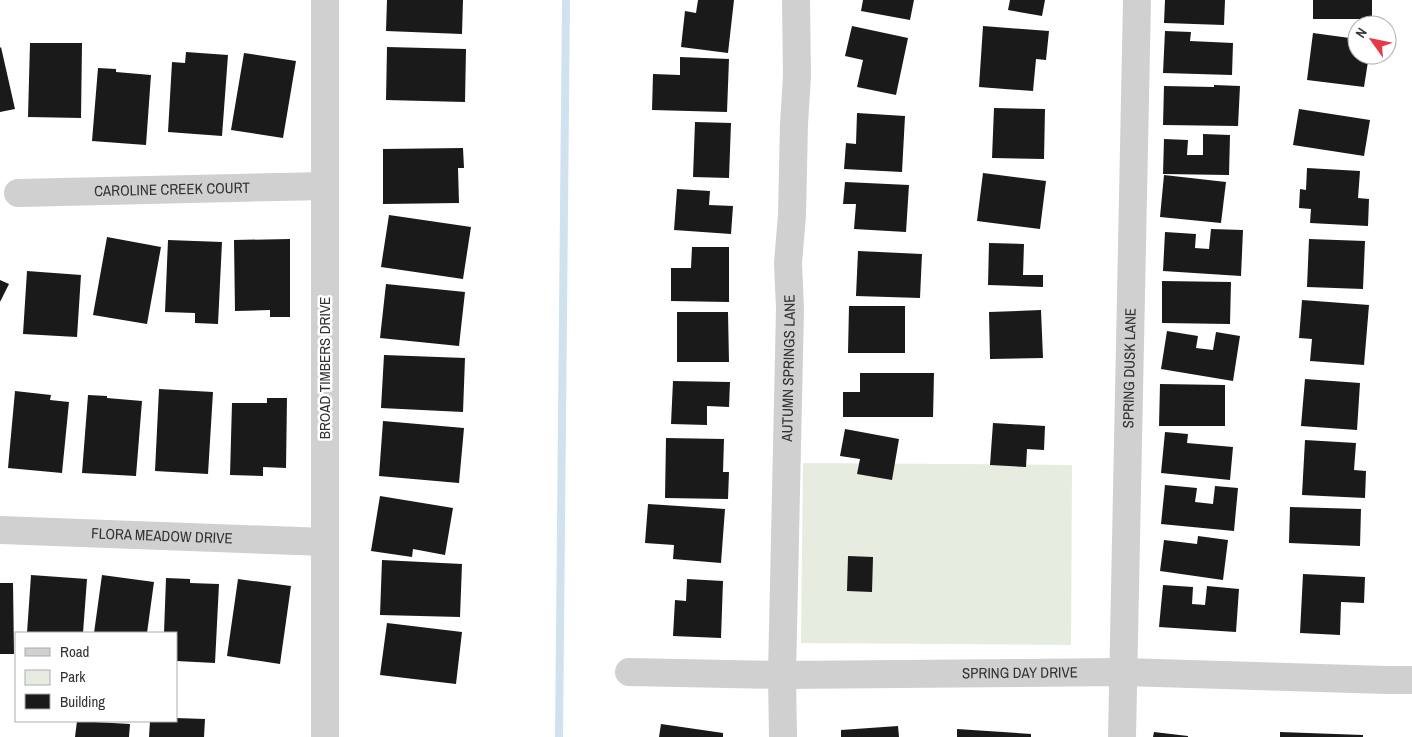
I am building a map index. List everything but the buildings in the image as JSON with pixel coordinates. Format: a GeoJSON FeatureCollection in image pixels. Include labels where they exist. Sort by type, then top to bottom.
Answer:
{"type":"FeatureCollection","features":[{"type":"Feature","properties":{"kind":"street","name":"BROAD TIMBERS DRIVE"},"geometry":{"type":"LineString","coordinates":[[325,0],[325,737]]}},
{"type":"Feature","properties":{"kind":"street","name":"AUTUMN SPRINGS LANE"},"geometry":{"type":"LineString","coordinates":[[783,737],[782,675],[790,318],[788,262],[792,215],[797,76],[796,0]]}},
{"type":"Feature","properties":{"kind":"street","name":"SPRING DUSK LANE"},"geometry":{"type":"LineString","coordinates":[[1122,737],[1137,0]]}},
{"type":"Feature","properties":{"kind":"street","name":"CAROLINE CREEK COURT"},"geometry":{"type":"LineString","coordinates":[[18,193],[325,186]]}},
{"type":"Feature","properties":{"kind":"street","name":"FLORA MEADOW DRIVE"},"geometry":{"type":"LineString","coordinates":[[0,530],[325,542]]}},
{"type":"Feature","properties":{"kind":"street","name":"SPRING DAY DRIVE"},"geometry":{"type":"LineString","coordinates":[[629,672],[782,675],[1124,672],[1412,680]]}},
{"type":"Feature","properties":{"kind":"green space"},"geometry":{"type":"Polygon","coordinates":[[[803,463],[1072,465],[1071,645],[801,643],[803,463]]]}},
{"type":"Feature","properties":{"kind":"waterway"},"geometry":{"type":"LineString","coordinates":[[559,737],[566,0]]}}]}
